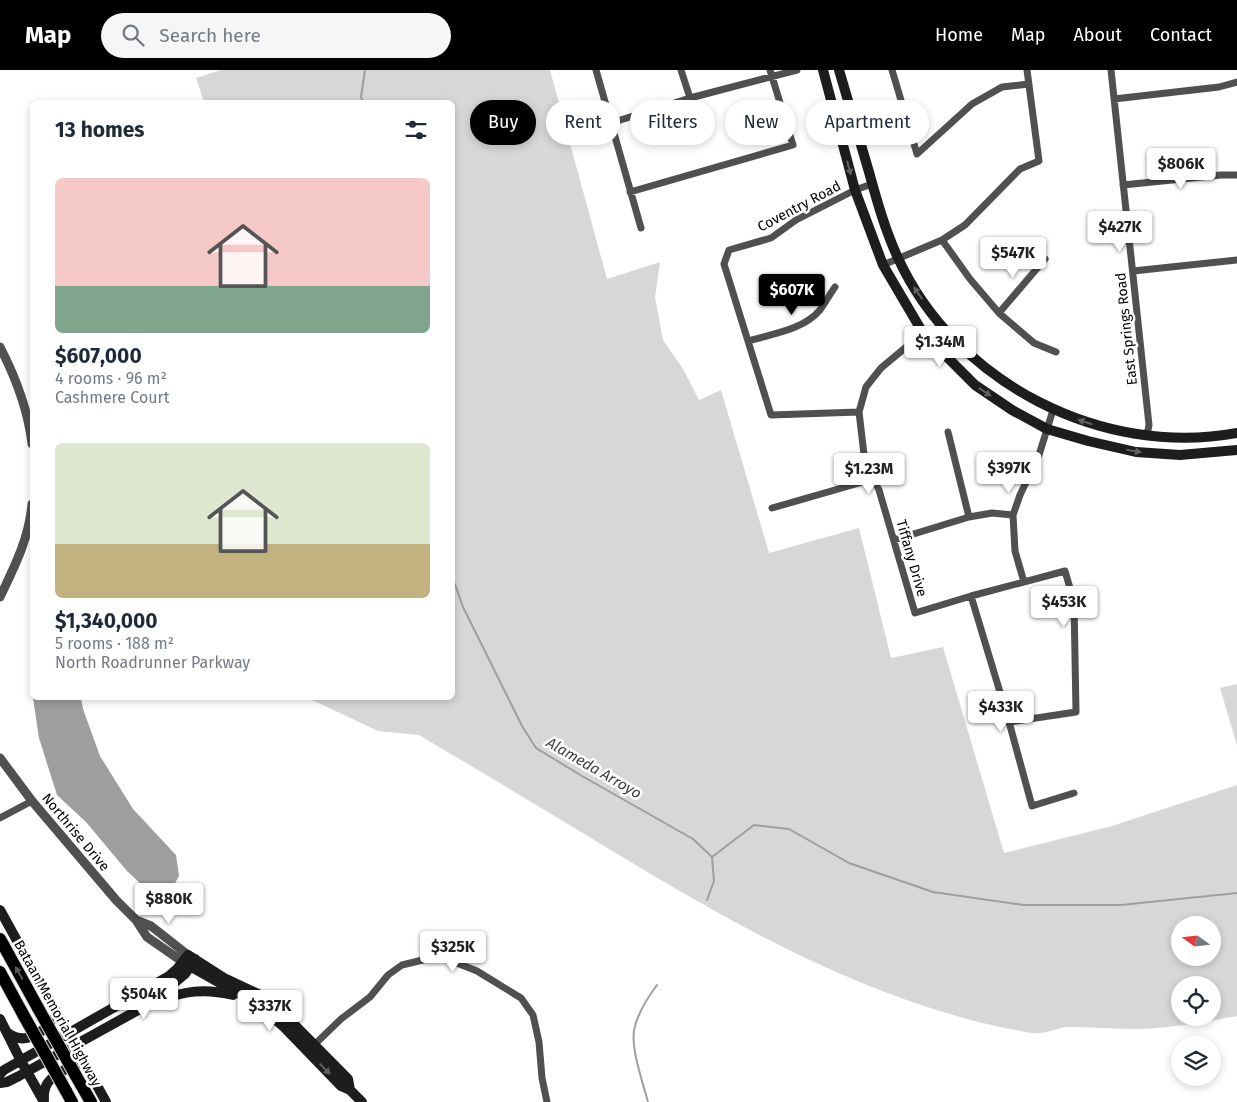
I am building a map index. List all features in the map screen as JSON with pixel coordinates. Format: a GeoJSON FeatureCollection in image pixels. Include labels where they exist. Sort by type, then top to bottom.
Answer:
{"type":"FeatureCollection","features":[{"type":"Feature","properties":{"kind":"highway","name":"Bataan Memorial Highway"},"geometry":{"type":"LineString","coordinates":[[0,939],[90,1102]]}},
{"type":"Feature","properties":{"kind":"highway"},"geometry":{"type":"LineString","coordinates":[[0,972],[69,1097]]}},
{"type":"Feature","properties":{"kind":"main road"},"geometry":{"type":"LineString","coordinates":[[823,70],[855,190],[883,265],[923,333],[975,385],[1012,410],[1047,428],[1088,441],[1136,452],[1180,456],[1237,450]]}},
{"type":"Feature","properties":{"kind":"main road"},"geometry":{"type":"LineString","coordinates":[[839,70],[882,218],[898,259],[913,286],[938,321],[960,347],[985,368],[1053,410],[1090,424],[1148,436],[1193,438],[1237,433]]}},
{"type":"Feature","properties":{"kind":"main road"},"geometry":{"type":"LineString","coordinates":[[0,910],[106,1102]]}},
{"type":"Feature","properties":{"kind":"main road"},"geometry":{"type":"LineString","coordinates":[[0,1074],[133,998],[189,961]]}},
{"type":"Feature","properties":{"kind":"main road"},"geometry":{"type":"LineString","coordinates":[[0,1084],[11,1081],[149,1004],[172,987],[185,974],[189,961]]}},
{"type":"Feature","properties":{"kind":"main road"},"geometry":{"type":"LineString","coordinates":[[189,961],[258,1004],[311,1047]]}},
{"type":"Feature","properties":{"kind":"main road"},"geometry":{"type":"LineString","coordinates":[[189,961],[269,999],[311,1047],[341,1086],[350,1090],[362,1102]]}},
{"type":"Feature","properties":{"kind":"main road"},"geometry":{"type":"LineString","coordinates":[[149,1004],[180,993],[198,991],[215,991],[258,1004]]}},
{"type":"Feature","properties":{"kind":"main road"},"geometry":{"type":"LineString","coordinates":[[133,998],[138,1010]]}},
{"type":"Feature","properties":{"kind":"main road"},"geometry":{"type":"LineString","coordinates":[[7,1032],[14,1038],[30,1038],[46,1028],[52,1020],[54,1010]]}},
{"type":"Feature","properties":{"kind":"main road"},"geometry":{"type":"LineString","coordinates":[[0,1020],[44,1101]]}},
{"type":"Feature","properties":{"kind":"main road"},"geometry":{"type":"LineString","coordinates":[[44,1101],[45,1086],[52,1077],[73,1066],[81,1066],[88,1071]]}},
{"type":"Feature","properties":{"kind":"street"},"geometry":{"type":"LineString","coordinates":[[596,70],[604,100]]}},
{"type":"Feature","properties":{"kind":"street"},"geometry":{"type":"LineString","coordinates":[[681,70],[690,98]]}},
{"type":"Feature","properties":{"kind":"street"},"geometry":{"type":"LineString","coordinates":[[620,120],[771,73],[797,70]]}},
{"type":"Feature","properties":{"kind":"street"},"geometry":{"type":"LineString","coordinates":[[892,70],[917,154],[972,104],[1002,87],[1029,84]]}},
{"type":"Feature","properties":{"kind":"street"},"geometry":{"type":"LineString","coordinates":[[883,265],[942,240],[965,225],[1020,169],[1039,161],[1027,70]]}},
{"type":"Feature","properties":{"kind":"street","name":"East Springs Road"},"geometry":{"type":"LineString","coordinates":[[1111,70],[1149,425],[1148,436]]}},
{"type":"Feature","properties":{"kind":"street"},"geometry":{"type":"LineString","coordinates":[[630,192],[793,146],[771,73]]}},
{"type":"Feature","properties":{"kind":"street"},"geometry":{"type":"LineString","coordinates":[[1114,99],[1219,87],[1237,82]]}},
{"type":"Feature","properties":{"kind":"street"},"geometry":{"type":"LineString","coordinates":[[617,145],[641,228]]}},
{"type":"Feature","properties":{"kind":"street"},"geometry":{"type":"LineString","coordinates":[[1123,185],[1237,175]]}},
{"type":"Feature","properties":{"kind":"street","name":"Coventry Road"},"geometry":{"type":"LineString","coordinates":[[859,412],[771,414],[724,264],[729,250],[771,238],[796,220],[855,190],[872,184]]}},
{"type":"Feature","properties":{"kind":"street"},"geometry":{"type":"LineString","coordinates":[[942,240],[970,279],[999,313],[1034,343],[1056,352]]}},
{"type":"Feature","properties":{"kind":"street"},"geometry":{"type":"LineString","coordinates":[[999,313],[1045,259]]}},
{"type":"Feature","properties":{"kind":"street"},"geometry":{"type":"LineString","coordinates":[[1132,271],[1237,260]]}},
{"type":"Feature","properties":{"kind":"street"},"geometry":{"type":"LineString","coordinates":[[748,341],[792,328],[809,320],[820,310],[835,287]]}},
{"type":"Feature","properties":{"kind":"street","name":"Tiffany Drive"},"geometry":{"type":"LineString","coordinates":[[923,333],[881,368],[866,387],[859,412],[865,463],[879,490],[915,613],[970,596]]}},
{"type":"Feature","properties":{"kind":"street"},"geometry":{"type":"LineString","coordinates":[[0,347],[14,376],[30,424]]}},
{"type":"Feature","properties":{"kind":"street"},"geometry":{"type":"LineString","coordinates":[[1024,582],[1015,552],[1013,515],[1038,455],[1053,410]]}},
{"type":"Feature","properties":{"kind":"street"},"geometry":{"type":"LineString","coordinates":[[948,432],[969,517]]}},
{"type":"Feature","properties":{"kind":"street"},"geometry":{"type":"LineString","coordinates":[[772,508],[873,479]]}},
{"type":"Feature","properties":{"kind":"street"},"geometry":{"type":"LineString","coordinates":[[894,540],[969,517],[992,513],[1013,515]]}},
{"type":"Feature","properties":{"kind":"street"},"geometry":{"type":"LineString","coordinates":[[0,596],[12,575],[27,537],[30,517]]}},
{"type":"Feature","properties":{"kind":"street"},"geometry":{"type":"LineString","coordinates":[[1009,722],[1076,712],[1074,602],[1065,571],[970,596],[1009,722],[1032,806],[1074,794]]}},
{"type":"Feature","properties":{"kind":"street","name":"Northrise Drive"},"geometry":{"type":"LineString","coordinates":[[0,758],[32,801],[116,900],[136,920],[147,937],[189,961]]}},
{"type":"Feature","properties":{"kind":"street"},"geometry":{"type":"LineString","coordinates":[[0,818],[32,801]]}},
{"type":"Feature","properties":{"kind":"street"},"geometry":{"type":"LineString","coordinates":[[311,1047],[341,1019],[370,997],[388,975],[402,965],[431,958],[450,960],[476,971],[521,998],[533,1015],[539,1042],[542,1078],[547,1102]]}},
{"type":"Feature","properties":{"kind":"shaded area"},"geometry":{"type":"Polygon","coordinates":[[[221,70],[550,70],[558,100],[546,100],[546,145],[570,145],[607,279],[660,262],[655,297],[663,340],[683,369],[699,400],[721,390],[769,553],[859,528],[891,658],[943,647],[1004,853],[1112,826],[1237,785],[1237,1016],[1221,1019],[1221,976],[1171,976],[1171,1026],[1163,1027],[1139,1029],[1068,1027],[1032,1033],[973,1021],[916,1004],[805,958],[752,931],[647,872],[419,735],[378,731],[312,700],[455,700],[455,100],[203,100],[196,78],[221,70]]]}},
{"type":"Feature","properties":{"kind":"shaded area"},"geometry":{"type":"Polygon","coordinates":[[[1237,684],[1237,745],[1220,688],[1237,684]]]}},
{"type":"Feature","properties":{"kind":"shaded area"},"geometry":{"type":"Polygon","coordinates":[[[33,700],[81,700],[100,756],[133,809],[176,855],[179,876],[170,892],[147,890],[127,871],[86,822],[57,795],[39,738],[33,700]]]}},
{"type":"Feature","properties":{"kind":"waterway","name":"Alameda Arroyo"},"geometry":{"type":"LineString","coordinates":[[362,100],[365,70]]}},
{"type":"Feature","properties":{"kind":"waterway","name":"Alameda Arroyo"},"geometry":{"type":"LineString","coordinates":[[455,584],[463,607],[522,726],[536,748],[693,839],[712,857],[714,881],[707,900]]}},
{"type":"Feature","properties":{"kind":"waterway"},"geometry":{"type":"LineString","coordinates":[[712,857],[754,825],[789,829],[849,863],[933,892],[1024,905],[1121,905],[1237,893]]}},
{"type":"Feature","properties":{"kind":"waterway","name":"Alameda Arroyo"},"geometry":{"type":"LineString","coordinates":[[648,1102],[637,1064],[634,1034],[641,1010],[657,985]]}}]}
